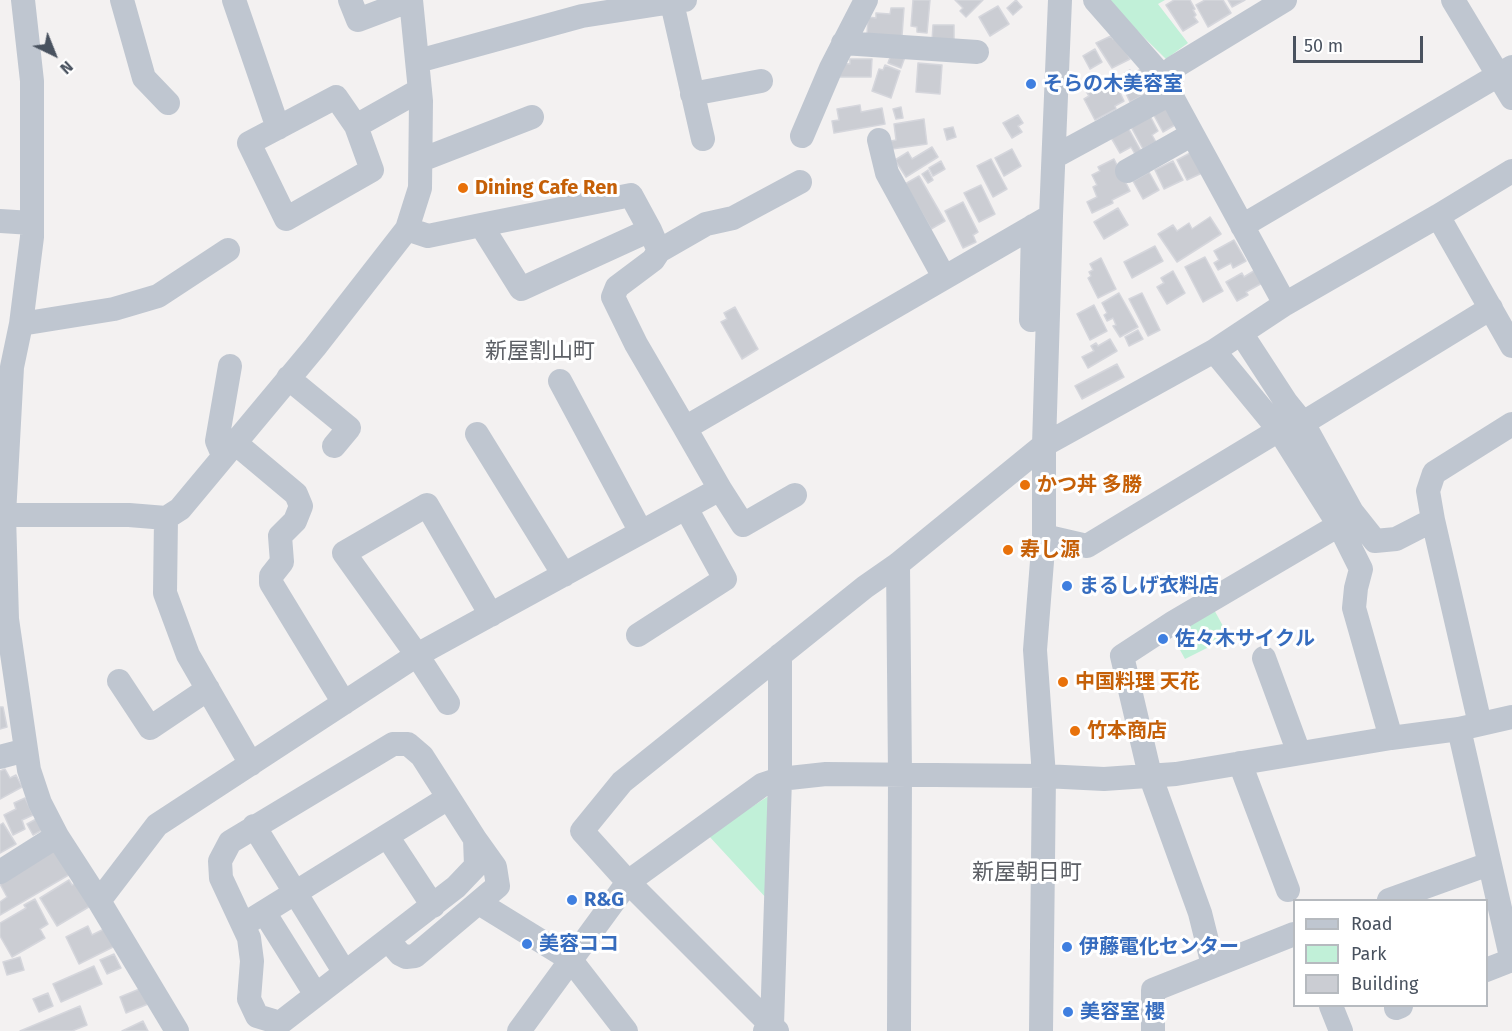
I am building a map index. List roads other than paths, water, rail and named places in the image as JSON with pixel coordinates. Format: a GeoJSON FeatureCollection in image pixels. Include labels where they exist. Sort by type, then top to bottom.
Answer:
{"type":"FeatureCollection","features":[{"type":"Feature","properties":{"kind":"street"},"geometry":{"type":"LineString","coordinates":[[23,0],[32,81],[32,223],[21,324],[12,367],[4,515],[7,619],[26,750],[29,770],[40,803],[57,836],[177,1031]]}},
{"type":"Feature","properties":{"kind":"street"},"geometry":{"type":"LineString","coordinates":[[122,0],[144,78],[168,103]]}},
{"type":"Feature","properties":{"kind":"street"},"geometry":{"type":"LineString","coordinates":[[234,0],[278,128]]}},
{"type":"Feature","properties":{"kind":"street"},"geometry":{"type":"LineString","coordinates":[[4,515],[129,514],[166,518],[180,509],[406,229],[420,188],[422,160],[420,90],[411,0],[358,20],[350,0]]}},
{"type":"Feature","properties":{"kind":"street"},"geometry":{"type":"LineString","coordinates":[[1041,1031],[1044,776],[1035,650],[1044,536],[1037,451],[1042,221],[1054,157],[1060,0]]}},
{"type":"Feature","properties":{"kind":"street"},"geometry":{"type":"LineString","coordinates":[[1095,0],[1159,73],[1285,304]]}},
{"type":"Feature","properties":{"kind":"street"},"geometry":{"type":"LineString","coordinates":[[1170,94],[1173,68],[1260,7],[1285,0]]}},
{"type":"Feature","properties":{"kind":"street"},"geometry":{"type":"LineString","coordinates":[[1453,0],[1505,72],[1512,98]]}},
{"type":"Feature","properties":{"kind":"street"},"geometry":{"type":"LineString","coordinates":[[802,136],[864,1]]}},
{"type":"Feature","properties":{"kind":"street"},"geometry":{"type":"LineString","coordinates":[[418,61],[582,16],[678,2],[692,94],[703,139]]}},
{"type":"Feature","properties":{"kind":"street"},"geometry":{"type":"LineString","coordinates":[[843,43],[977,52]]}},
{"type":"Feature","properties":{"kind":"street"},"geometry":{"type":"LineString","coordinates":[[1242,226],[1505,72]]}},
{"type":"Feature","properties":{"kind":"street"},"geometry":{"type":"LineString","coordinates":[[692,94],[761,81]]}},
{"type":"Feature","properties":{"kind":"street"},"geometry":{"type":"LineString","coordinates":[[356,126],[420,90]]}},
{"type":"Feature","properties":{"kind":"street"},"geometry":{"type":"LineString","coordinates":[[1054,157],[1170,94]]}},
{"type":"Feature","properties":{"kind":"street"},"geometry":{"type":"LineString","coordinates":[[336,97],[356,126],[372,170],[286,219],[249,143],[336,97]]}},
{"type":"Feature","properties":{"kind":"street"},"geometry":{"type":"LineString","coordinates":[[422,160],[532,117]]}},
{"type":"Feature","properties":{"kind":"street"},"geometry":{"type":"LineString","coordinates":[[1127,171],[1191,135]]}},
{"type":"Feature","properties":{"kind":"street"},"geometry":{"type":"LineString","coordinates":[[879,140],[887,173],[944,278]]}},
{"type":"Feature","properties":{"kind":"street"},"geometry":{"type":"LineString","coordinates":[[771,1029],[628,882],[582,831],[622,782],[1037,451],[1214,351],[1285,304],[1512,171]]}},
{"type":"Feature","properties":{"kind":"street"},"geometry":{"type":"LineString","coordinates":[[481,225],[521,289],[654,241],[733,218],[800,182]]}},
{"type":"Feature","properties":{"kind":"street"},"geometry":{"type":"LineString","coordinates":[[406,229],[428,236],[631,195],[654,241],[653,260],[617,287],[613,297],[636,344],[743,525],[795,495]]}},
{"type":"Feature","properties":{"kind":"street"},"geometry":{"type":"LineString","coordinates":[[1438,216],[1512,346]]}},
{"type":"Feature","properties":{"kind":"street"},"geometry":{"type":"LineString","coordinates":[[0,221],[32,223]]}},
{"type":"Feature","properties":{"kind":"street"},"geometry":{"type":"LineString","coordinates":[[685,428],[1042,221]]}},
{"type":"Feature","properties":{"kind":"street"},"geometry":{"type":"LineString","coordinates":[[21,324],[114,309],[158,296],[228,250]]}},
{"type":"Feature","properties":{"kind":"street"},"geometry":{"type":"LineString","coordinates":[[1303,423],[1491,308]]}},
{"type":"Feature","properties":{"kind":"street"},"geometry":{"type":"LineString","coordinates":[[1241,333],[1286,402],[1303,423],[1352,512],[1375,541],[1396,539],[1433,520]]}},
{"type":"Feature","properties":{"kind":"street"},"geometry":{"type":"LineString","coordinates":[[1214,351],[1279,430],[1338,525],[1361,569],[1354,608],[1392,738]]}},
{"type":"Feature","properties":{"kind":"street"},"geometry":{"type":"LineString","coordinates":[[230,366],[217,441],[296,494],[301,506],[295,521],[280,536],[282,562],[271,576],[271,583],[344,703]]}},
{"type":"Feature","properties":{"kind":"street"},"geometry":{"type":"LineString","coordinates":[[288,378],[349,428],[334,446]]}},
{"type":"Feature","properties":{"kind":"street"},"geometry":{"type":"LineString","coordinates":[[560,381],[641,532]]}},
{"type":"Feature","properties":{"kind":"street"},"geometry":{"type":"LineString","coordinates":[[1488,969],[1512,961],[1490,864],[1428,491],[1434,473],[1512,424]]}},
{"type":"Feature","properties":{"kind":"street"},"geometry":{"type":"LineString","coordinates":[[1044,536],[1087,546],[1279,430]]}},
{"type":"Feature","properties":{"kind":"street"},"geometry":{"type":"LineString","coordinates":[[477,434],[564,574]]}},
{"type":"Feature","properties":{"kind":"street"},"geometry":{"type":"LineString","coordinates":[[99,901],[157,825],[417,655],[720,489]]}},
{"type":"Feature","properties":{"kind":"street"},"geometry":{"type":"LineString","coordinates":[[448,703],[417,655],[344,553],[427,505],[491,615]]}},
{"type":"Feature","properties":{"kind":"street"},"geometry":{"type":"LineString","coordinates":[[638,635],[725,579],[686,508]]}},
{"type":"Feature","properties":{"kind":"street"},"geometry":{"type":"LineString","coordinates":[[166,518],[165,593],[188,655],[251,764]]}},
{"type":"Feature","properties":{"kind":"street"},"geometry":{"type":"LineString","coordinates":[[1213,965],[1200,913],[1150,775],[1122,656],[1174,622],[1338,525]]}},
{"type":"Feature","properties":{"kind":"street"},"geometry":{"type":"LineString","coordinates":[[898,564],[899,1031]]}},
{"type":"Feature","properties":{"kind":"street"},"geometry":{"type":"LineString","coordinates":[[771,1029],[780,779],[780,655]]}},
{"type":"Feature","properties":{"kind":"street"},"geometry":{"type":"LineString","coordinates":[[1264,658],[1299,753]]}},
{"type":"Feature","properties":{"kind":"street"},"geometry":{"type":"LineString","coordinates":[[119,681],[150,728],[208,689]]}},
{"type":"Feature","properties":{"kind":"street"},"geometry":{"type":"LineString","coordinates":[[519,1031],[628,882],[762,785],[780,779],[826,774],[1044,776],[1104,779],[1176,774],[1469,727],[1512,717]]}},
{"type":"Feature","properties":{"kind":"street"},"geometry":{"type":"LineString","coordinates":[[280,1023],[258,1016],[249,999],[252,961],[249,938],[221,878],[220,861],[230,842],[254,826],[393,744],[408,744],[422,756],[495,867],[498,886],[415,956],[406,957],[400,954],[388,940]]}},
{"type":"Feature","properties":{"kind":"street"},"geometry":{"type":"LineString","coordinates":[[0,757],[26,750]]}},
{"type":"Feature","properties":{"kind":"street"},"geometry":{"type":"LineString","coordinates":[[1240,763],[1288,890]]}},
{"type":"Feature","properties":{"kind":"street"},"geometry":{"type":"LineString","coordinates":[[243,925],[448,798]]}},
{"type":"Feature","properties":{"kind":"street"},"geometry":{"type":"LineString","coordinates":[[254,826],[345,973]]}},
{"type":"Feature","properties":{"kind":"street"},"geometry":{"type":"LineString","coordinates":[[0,872],[57,836]]}},
{"type":"Feature","properties":{"kind":"street"},"geometry":{"type":"LineString","coordinates":[[387,836],[432,906]]}},
{"type":"Feature","properties":{"kind":"street"},"geometry":{"type":"LineString","coordinates":[[251,1031],[280,1023],[456,887],[476,866],[475,839]]}},
{"type":"Feature","properties":{"kind":"street"},"geometry":{"type":"LineString","coordinates":[[1392,899],[1490,864]]}},
{"type":"Feature","properties":{"kind":"street"},"geometry":{"type":"LineString","coordinates":[[479,903],[570,959],[626,1031]]}},
{"type":"Feature","properties":{"kind":"street"},"geometry":{"type":"LineString","coordinates":[[264,912],[316,995]]}},
{"type":"Feature","properties":{"kind":"street"},"geometry":{"type":"LineString","coordinates":[[1153,1031],[1153,990],[1293,934]]}},
{"type":"Feature","properties":{"kind":"street"},"geometry":{"type":"LineString","coordinates":[[1332,1007],[1339,1030]]}},
{"type":"Feature","properties":{"kind":"place","name":"そらの木美容室"},"geometry":{"type":"Point","coordinates":[1031,84]}},
{"type":"Feature","properties":{"kind":"place","name":"Dining Cafe Ren"},"geometry":{"type":"Point","coordinates":[463,188]}},
{"type":"Feature","properties":{"kind":"place","name":"かつ丼 多勝"},"geometry":{"type":"Point","coordinates":[1025,485]}},
{"type":"Feature","properties":{"kind":"place","name":"寿し源"},"geometry":{"type":"Point","coordinates":[1008,550]}},
{"type":"Feature","properties":{"kind":"place","name":"まるしげ衣料店"},"geometry":{"type":"Point","coordinates":[1067,586]}},
{"type":"Feature","properties":{"kind":"place","name":"佐々木サイクル"},"geometry":{"type":"Point","coordinates":[1163,639]}},
{"type":"Feature","properties":{"kind":"place","name":"中国料理 天花"},"geometry":{"type":"Point","coordinates":[1063,682]}},
{"type":"Feature","properties":{"kind":"place","name":"竹本商店"},"geometry":{"type":"Point","coordinates":[1075,731]}},
{"type":"Feature","properties":{"kind":"place","name":"R&G"},"geometry":{"type":"Point","coordinates":[572,900]}},
{"type":"Feature","properties":{"kind":"place","name":"美容ココ"},"geometry":{"type":"Point","coordinates":[527,944]}},
{"type":"Feature","properties":{"kind":"place","name":"伊藤電化センター"},"geometry":{"type":"Point","coordinates":[1067,947]}},
{"type":"Feature","properties":{"kind":"place","name":"美容室 櫻"},"geometry":{"type":"Point","coordinates":[1068,1012]}},
{"type":"Feature","properties":{"kind":"district","name":"新屋割山町"},"geometry":{"type":"Point","coordinates":[540,352]}},
{"type":"Feature","properties":{"kind":"district","name":"新屋朝日町"},"geometry":{"type":"Point","coordinates":[1027,873]}}]}
